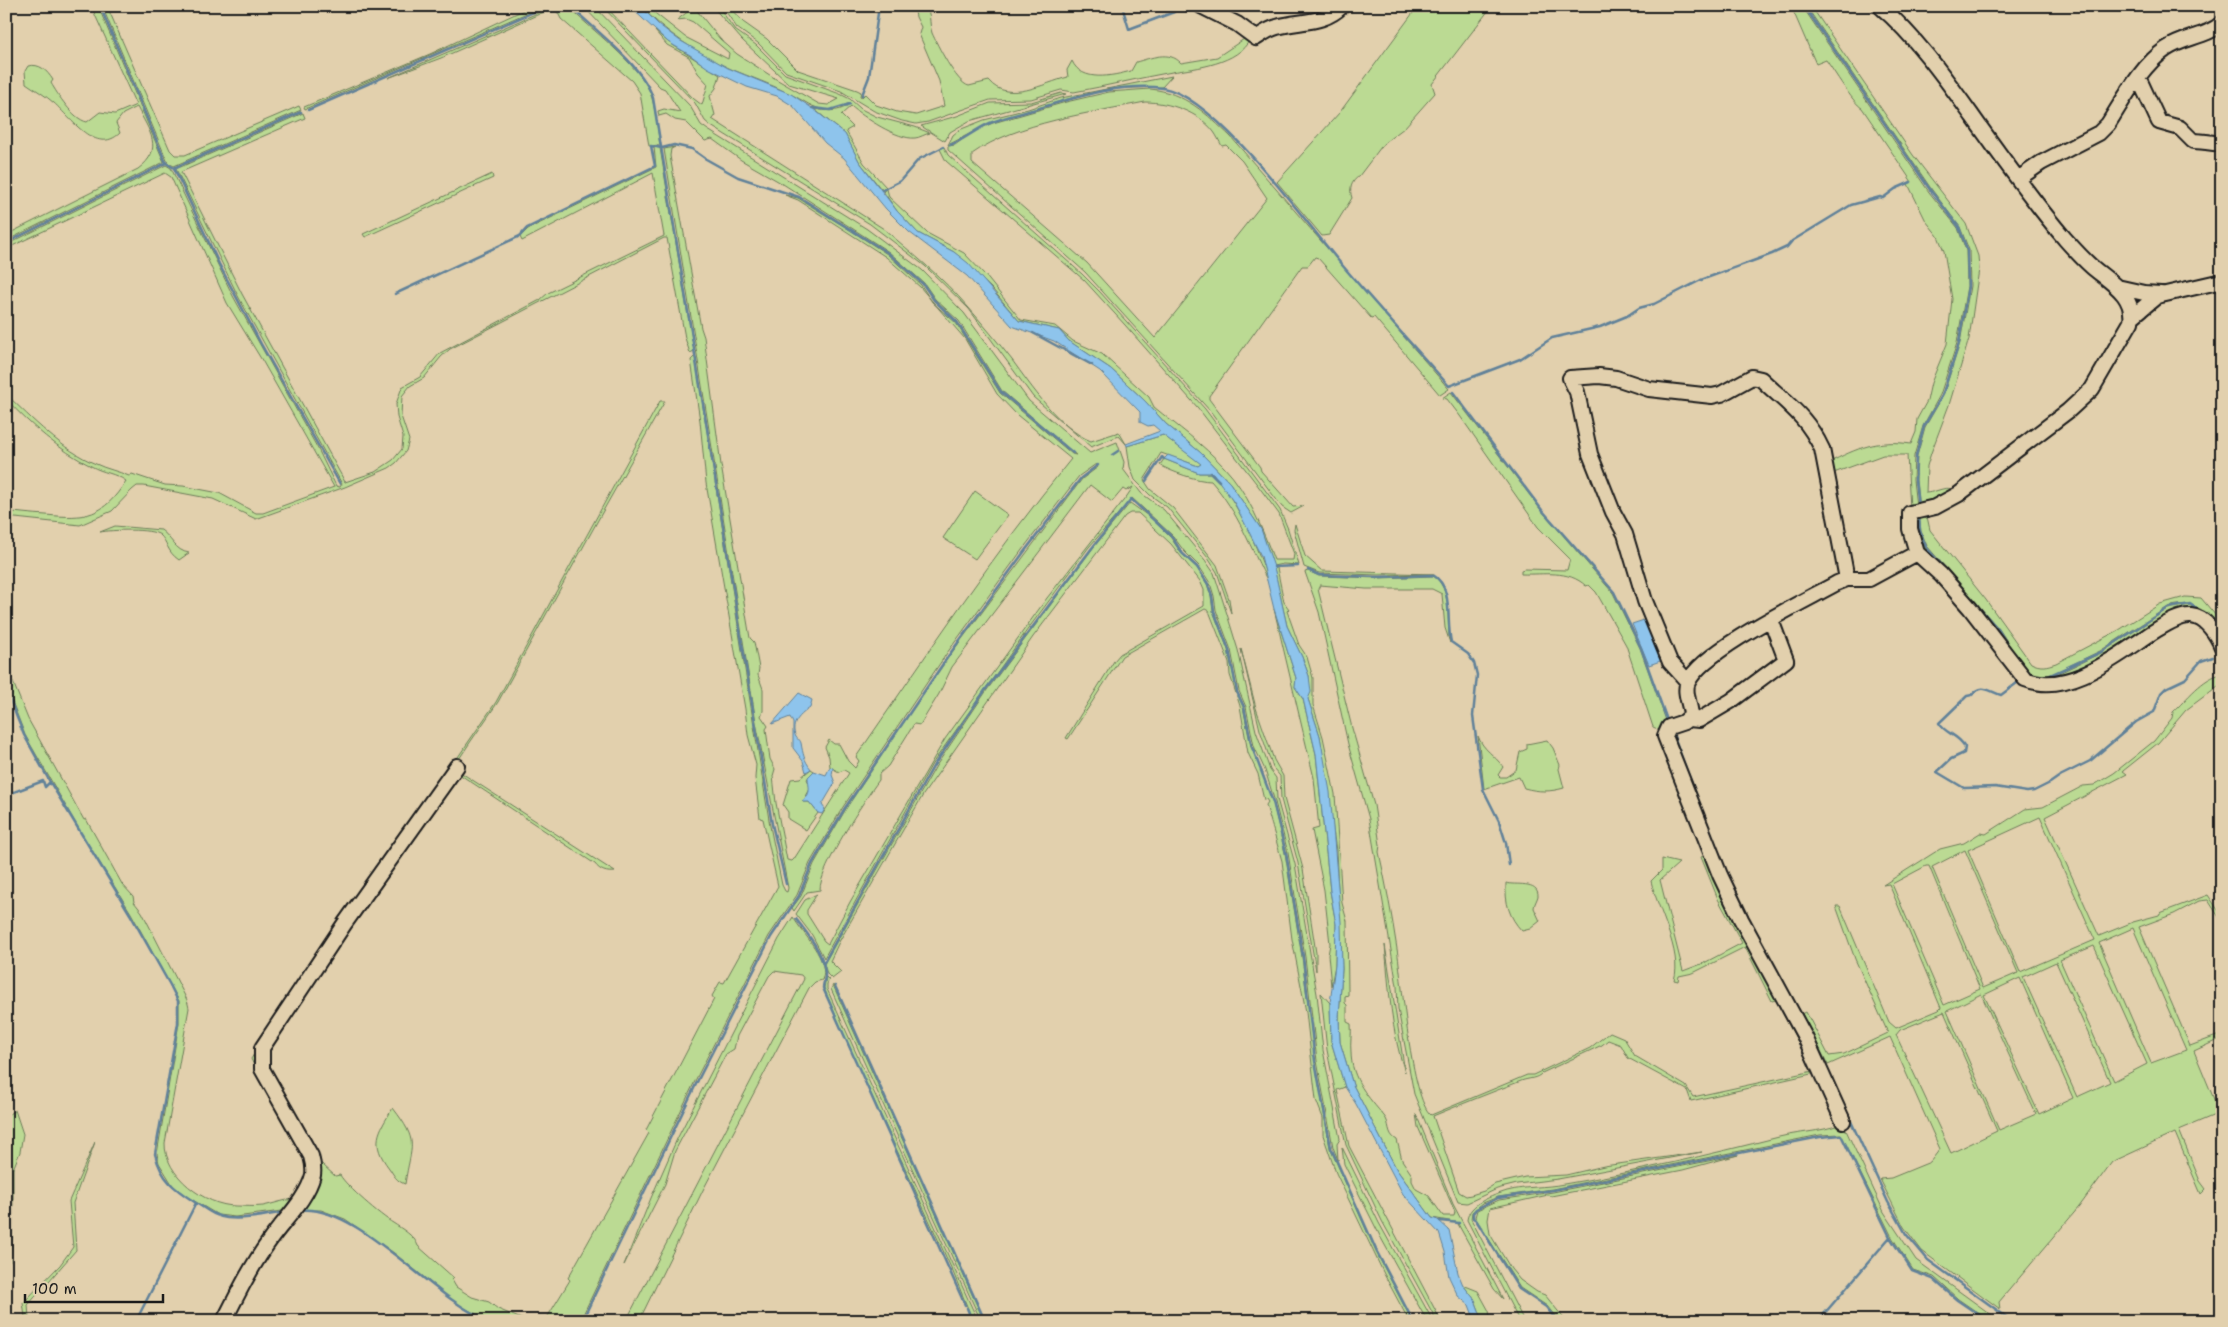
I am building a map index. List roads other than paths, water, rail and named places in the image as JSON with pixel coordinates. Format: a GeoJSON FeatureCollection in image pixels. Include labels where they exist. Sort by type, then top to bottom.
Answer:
{"type":"FeatureCollection","features":[{"type":"Feature","properties":{"kind":"street"},"geometry":{"type":"LineString","coordinates":[[1200,6],[1237,24],[1256,38],[1276,27],[1308,23],[1330,16],[1342,6]]}},
{"type":"Feature","properties":{"kind":"street"},"geometry":{"type":"LineString","coordinates":[[1880,6],[1908,32],[1946,80],[2018,179],[2072,247],[2122,291],[2129,301],[2132,316],[2131,322],[2098,380],[2082,398],[1971,486],[1947,502],[1910,513],[1909,518],[1917,553],[1941,575],[1970,608],[1993,635],[2025,679],[2033,682],[2046,684],[2060,683],[2080,676],[2163,626],[2185,616],[2197,618],[2212,628],[2222,647]]}},
{"type":"Feature","properties":{"kind":"street"},"geometry":{"type":"LineString","coordinates":[[2018,179],[2041,163],[2099,133],[2108,124],[2138,79],[2154,59],[2167,48],[2211,30],[2222,23]]}},
{"type":"Feature","properties":{"kind":"street"},"geometry":{"type":"LineString","coordinates":[[2138,79],[2159,122],[2180,128],[2193,141],[2207,144],[2222,144]]}},
{"type":"Feature","properties":{"kind":"street"},"geometry":{"type":"LineString","coordinates":[[2132,316],[2150,300],[2222,281]]}},
{"type":"Feature","properties":{"kind":"street"},"geometry":{"type":"LineString","coordinates":[[2117,287],[2144,293],[2167,294]]}},
{"type":"Feature","properties":{"kind":"street"},"geometry":{"type":"LineString","coordinates":[[1688,682],[1670,662],[1646,601],[1625,534],[1613,512],[1590,454],[1576,392],[1570,378],[1599,376],[1616,378],[1649,389],[1712,396],[1721,394],[1752,377],[1761,379],[1805,419],[1813,430],[1822,449],[1847,579]]}},
{"type":"Feature","properties":{"kind":"street"},"geometry":{"type":"LineString","coordinates":[[1689,719],[1691,711],[1686,688],[1688,682],[1704,664],[1728,644],[1837,583],[1847,579],[1869,579],[1917,553]]}},
{"type":"Feature","properties":{"kind":"street"},"geometry":{"type":"LineString","coordinates":[[1772,620],[1786,660],[1731,700],[1699,720],[1689,719],[1669,727],[1665,736],[1720,875],[1741,919],[1806,1037],[1843,1121]]}},
{"type":"Feature","properties":{"kind":"street"},"geometry":{"type":"LineString","coordinates":[[224,1321],[246,1278],[270,1239],[304,1193],[312,1176],[313,1164],[311,1156],[262,1069],[262,1048],[345,923],[457,766]]}},
{"type":"Feature","properties":{"kind":"water"},"geometry":{"type":"Polygon","coordinates":[[[629,6],[640,6],[658,24],[679,40],[728,68],[791,94],[845,134],[859,161],[897,211],[918,233],[954,252],[968,263],[1019,321],[1059,330],[1069,341],[1111,369],[1166,424],[1201,453],[1230,483],[1261,529],[1274,567],[1287,626],[1309,676],[1311,692],[1308,699],[1320,736],[1330,792],[1341,922],[1340,1042],[1353,1085],[1397,1170],[1432,1218],[1438,1220],[1449,1230],[1458,1273],[1463,1285],[1475,1300],[1483,1321],[1475,1321],[1469,1305],[1458,1296],[1449,1277],[1445,1252],[1439,1233],[1403,1194],[1356,1104],[1345,1087],[1337,1061],[1331,1041],[1330,1003],[1335,965],[1336,924],[1330,891],[1316,754],[1303,699],[1295,687],[1296,678],[1274,609],[1261,556],[1235,504],[1213,473],[1199,473],[1164,459],[1168,455],[1198,466],[1201,464],[1163,435],[1127,446],[1126,444],[1160,431],[1153,425],[1148,426],[1140,422],[1140,412],[1100,371],[1054,341],[1012,326],[967,276],[909,232],[886,209],[844,158],[825,143],[793,106],[777,96],[747,87],[708,68],[668,42],[629,6]]]}},
{"type":"Feature","properties":{"kind":"water"},"geometry":{"type":"Polygon","coordinates":[[[1650,618],[1666,659],[1649,665],[1632,624],[1650,618]]]}},
{"type":"Feature","properties":{"kind":"water"},"geometry":{"type":"Polygon","coordinates":[[[799,693],[812,700],[810,708],[800,716],[794,728],[796,737],[800,740],[805,760],[811,769],[806,772],[803,761],[793,748],[793,723],[790,717],[772,724],[799,693]]]}},
{"type":"Feature","properties":{"kind":"water"},"geometry":{"type":"Polygon","coordinates":[[[830,767],[833,768],[832,775],[835,783],[822,805],[825,809],[822,814],[818,813],[809,802],[802,801],[809,792],[808,777],[814,771],[826,775],[830,767]]]}},
{"type":"Feature","properties":{"kind":"waterway"},"geometry":{"type":"LineString","coordinates":[[100,6],[166,163]]}},
{"type":"Feature","properties":{"kind":"waterway"},"geometry":{"type":"LineString","coordinates":[[308,110],[547,6]]}},
{"type":"Feature","properties":{"kind":"waterway"},"geometry":{"type":"LineString","coordinates":[[570,6],[629,61],[648,86],[653,98],[772,824],[786,884]]}},
{"type":"Feature","properties":{"kind":"waterway"},"geometry":{"type":"LineString","coordinates":[[862,95],[869,77],[879,6]]}},
{"type":"Feature","properties":{"kind":"waterway"},"geometry":{"type":"LineString","coordinates":[[1122,6],[1129,29],[1174,12],[1174,6]]}},
{"type":"Feature","properties":{"kind":"waterway"},"geometry":{"type":"LineString","coordinates":[[1804,6],[1931,191],[1959,227],[1967,250],[1968,286],[1959,343],[1942,396],[1924,426],[1916,456],[1915,480],[1918,507]]}},
{"type":"Feature","properties":{"kind":"waterway"},"geometry":{"type":"LineString","coordinates":[[950,145],[985,125],[1006,117],[1097,92],[1130,87],[1147,87],[1163,88],[1184,96],[1207,112],[1256,161],[1337,259],[1449,386],[1520,359],[1552,338],[1600,327],[1627,316],[1639,308],[1654,304],[1701,280],[1772,254],[1787,247],[1792,241],[1851,205],[1880,197],[1883,198],[1895,189],[1911,182]]}},
{"type":"Feature","properties":{"kind":"waterway"},"geometry":{"type":"LineString","coordinates":[[812,108],[830,110],[850,104]]}},
{"type":"Feature","properties":{"kind":"waterway"},"geometry":{"type":"LineString","coordinates":[[6,243],[166,163],[174,168],[301,112]]}},
{"type":"Feature","properties":{"kind":"waterway"},"geometry":{"type":"LineString","coordinates":[[395,294],[520,236],[527,228],[655,166],[651,146],[662,148],[674,145],[692,149],[738,177],[799,197],[888,253],[923,284],[934,300],[957,322],[1001,392],[1073,453]]}},
{"type":"Feature","properties":{"kind":"waterway"},"geometry":{"type":"LineString","coordinates":[[882,190],[900,181],[919,159],[943,147]]}},
{"type":"Feature","properties":{"kind":"waterway"},"geometry":{"type":"LineString","coordinates":[[174,168],[219,264],[261,344],[340,484]]}},
{"type":"Feature","properties":{"kind":"waterway"},"geometry":{"type":"LineString","coordinates":[[1033,333],[1092,365]]}},
{"type":"Feature","properties":{"kind":"waterway"},"geometry":{"type":"LineString","coordinates":[[1453,392],[1542,510],[1614,592],[1641,648],[1668,723]]}},
{"type":"Feature","properties":{"kind":"waterway"},"geometry":{"type":"LineString","coordinates":[[1112,455],[1118,451]]}},
{"type":"Feature","properties":{"kind":"waterway"},"geometry":{"type":"LineString","coordinates":[[1146,481],[1162,457],[1164,459]]}},
{"type":"Feature","properties":{"kind":"waterway"},"geometry":{"type":"LineString","coordinates":[[582,1321],[699,1078],[771,937],[799,896],[812,864],[845,808],[949,655],[1024,552],[1081,478],[1098,465]]}},
{"type":"Feature","properties":{"kind":"waterway"},"geometry":{"type":"LineString","coordinates":[[1211,473],[1219,481]]}},
{"type":"Feature","properties":{"kind":"waterway"},"geometry":{"type":"LineString","coordinates":[[823,964],[934,765],[986,689],[1131,499],[1172,537],[1182,553],[1197,567],[1208,584],[1214,611],[1229,650],[1237,692],[1244,707],[1252,747],[1273,802],[1286,853],[1303,957],[1315,1061],[1331,1148],[1377,1252],[1413,1321]]}},
{"type":"Feature","properties":{"kind":"waterway"},"geometry":{"type":"LineString","coordinates":[[1919,515],[1920,531],[1926,547],[1998,629],[2012,652]]}},
{"type":"Feature","properties":{"kind":"waterway"},"geometry":{"type":"LineString","coordinates":[[1274,567],[1298,566]]}},
{"type":"Feature","properties":{"kind":"waterway"},"geometry":{"type":"LineString","coordinates":[[1308,570],[1319,575],[1379,577],[1433,575],[1440,581],[1447,596],[1451,642],[1468,654],[1474,663],[1477,675],[1473,716],[1483,789],[1499,821],[1506,843],[1509,865]]}},
{"type":"Feature","properties":{"kind":"waterway"},"geometry":{"type":"LineString","coordinates":[[2046,677],[2101,652],[2168,608],[2190,604],[2207,616]]}},
{"type":"Feature","properties":{"kind":"waterway"},"geometry":{"type":"LineString","coordinates":[[2021,680],[2001,695],[1986,689],[1979,689],[1972,695],[1967,696],[1939,723],[1945,730],[1959,739],[1965,747],[1964,753],[1951,759],[1937,772],[1964,788],[1995,787],[2027,792],[2034,791],[2090,761],[2136,722],[2154,712],[2161,693],[2166,688],[2185,679],[2201,661],[2213,657]]}},
{"type":"Feature","properties":{"kind":"waterway"},"geometry":{"type":"LineString","coordinates":[[6,690],[24,735],[50,782],[130,914],[178,1001],[178,1023],[155,1154],[161,1171],[170,1183],[188,1198],[218,1216],[242,1218],[285,1212]]}},
{"type":"Feature","properties":{"kind":"waterway"},"geometry":{"type":"LineString","coordinates":[[1673,734],[1708,826]]}},
{"type":"Feature","properties":{"kind":"waterway"},"geometry":{"type":"LineString","coordinates":[[6,795],[43,781],[45,787],[50,782]]}},
{"type":"Feature","properties":{"kind":"waterway"},"geometry":{"type":"LineString","coordinates":[[1742,906],[1786,987]]}},
{"type":"Feature","properties":{"kind":"waterway"},"geometry":{"type":"LineString","coordinates":[[796,919],[818,951],[824,965],[823,988],[965,1305]]}},
{"type":"Feature","properties":{"kind":"waterway"},"geometry":{"type":"LineString","coordinates":[[835,986],[985,1321]]}},
{"type":"Feature","properties":{"kind":"waterway"},"geometry":{"type":"LineString","coordinates":[[1822,1058],[1888,1202],[1906,1234],[1928,1260],[2012,1321]]}},
{"type":"Feature","properties":{"kind":"waterway"},"geometry":{"type":"LineString","coordinates":[[1557,1321],[1546,1307],[1519,1289],[1473,1218],[1473,1213],[1476,1209],[1498,1198],[1553,1190],[1820,1137],[1841,1135],[1890,1237],[1912,1271],[1933,1279],[1957,1300],[1988,1321]]}},
{"type":"Feature","properties":{"kind":"waterway"},"geometry":{"type":"LineString","coordinates":[[136,1321],[196,1203]]}},
{"type":"Feature","properties":{"kind":"waterway"},"geometry":{"type":"LineString","coordinates":[[301,1210],[323,1212],[347,1222],[370,1237],[442,1293],[488,1321]]}},
{"type":"Feature","properties":{"kind":"waterway"},"geometry":{"type":"LineString","coordinates":[[1440,1221],[1459,1223]]}},
{"type":"Feature","properties":{"kind":"waterway"},"geometry":{"type":"LineString","coordinates":[[1818,1321],[1890,1237]]}},
{"type":"Feature","properties":{"kind":"waterway"},"geometry":{"type":"LineString","coordinates":[[967,1308],[972,1321]]}}]}
